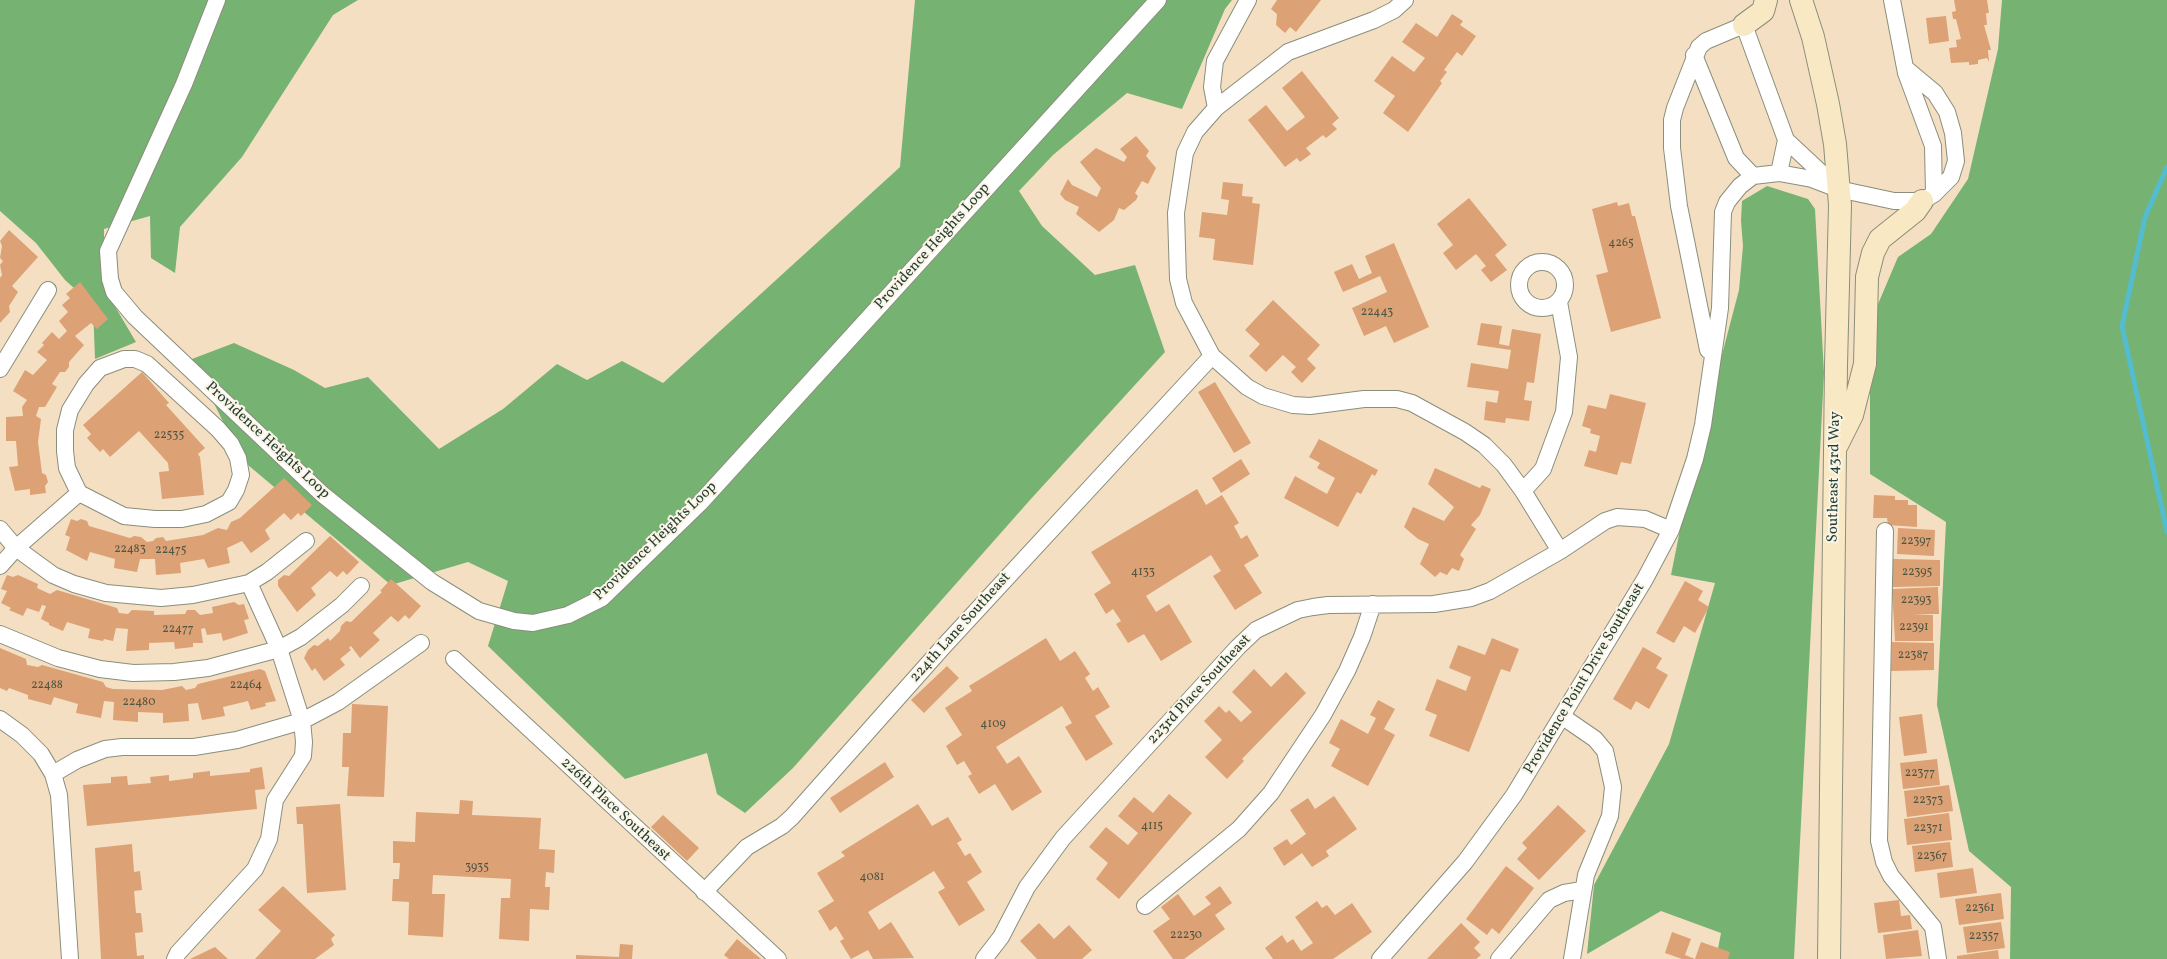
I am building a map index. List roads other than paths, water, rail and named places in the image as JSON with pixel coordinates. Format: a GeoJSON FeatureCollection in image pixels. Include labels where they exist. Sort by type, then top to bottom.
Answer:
{"type":"FeatureCollection","features":[{"type":"Feature","properties":{"kind":"main road"},"geometry":{"type":"LineString","coordinates":[[1744,25],[1763,11],[1766,0]]}},
{"type":"Feature","properties":{"kind":"main road","name":"Southeast 43rd Way"},"geometry":{"type":"LineString","coordinates":[[1801,0],[1815,45],[1828,104],[1835,144],[1838,189],[1829,959]]}},
{"type":"Feature","properties":{"kind":"main road"},"geometry":{"type":"LineString","coordinates":[[1836,448],[1852,415],[1860,392],[1865,364],[1867,277],[1873,253],[1887,232],[1906,218],[1928,197]]}},
{"type":"Feature","properties":{"kind":"street","name":"Providence Heights Loop"},"geometry":{"type":"LineString","coordinates":[[217,0],[184,84],[108,251],[110,279],[114,292],[135,316],[322,494],[432,582],[479,611],[514,621],[533,623],[568,616],[602,598],[700,503],[1158,0]]}},
{"type":"Feature","properties":{"kind":"street"},"geometry":{"type":"LineString","coordinates":[[1216,108],[1212,86],[1215,61],[1248,0]]}},
{"type":"Feature","properties":{"kind":"street"},"geometry":{"type":"LineString","coordinates":[[1405,0],[1394,10],[1374,20],[1288,52],[1216,108],[1195,132],[1185,153],[1176,223],[1176,251],[1180,287],[1195,326],[1212,356],[1247,387],[1263,396],[1282,402],[1310,406],[1382,398],[1412,403],[1465,432],[1484,445],[1504,465],[1523,491],[1560,551]]}},
{"type":"Feature","properties":{"kind":"street"},"geometry":{"type":"LineString","coordinates":[[1892,0],[1905,68],[1916,105],[1933,146],[1928,197]]}},
{"type":"Feature","properties":{"kind":"street"},"geometry":{"type":"LineString","coordinates":[[1744,25],[1786,140],[1838,189]]}},
{"type":"Feature","properties":{"kind":"street","name":"Providence Point Drive Southeast"},"geometry":{"type":"LineString","coordinates":[[1710,360],[1679,206],[1672,148],[1672,120],[1698,47],[1706,40],[1744,25]]}},
{"type":"Feature","properties":{"kind":"street"},"geometry":{"type":"LineString","coordinates":[[1694,55],[1736,158],[1753,176],[1779,173],[1812,179],[1838,189],[1894,201],[1928,197],[1951,177],[1956,161],[1953,133],[1947,112],[1935,93],[1905,68]]}},
{"type":"Feature","properties":{"kind":"street"},"geometry":{"type":"LineString","coordinates":[[1779,173],[1786,140]]}},
{"type":"Feature","properties":{"kind":"street","name":"Providence Point Drive Southeast"},"geometry":{"type":"LineString","coordinates":[[1380,959],[1465,862],[1514,795],[1645,579],[1671,530],[1695,459],[1702,425],[1710,360],[1720,308],[1723,212],[1727,202],[1740,186],[1753,176]]}},
{"type":"Feature","properties":{"kind":"street"},"geometry":{"type":"LineString","coordinates":[[0,369],[48,290]]}},
{"type":"Feature","properties":{"kind":"street"},"geometry":{"type":"LineString","coordinates":[[1523,491],[1544,469],[1564,412],[1569,357],[1558,302]]}},
{"type":"Feature","properties":{"kind":"street","name":"224th Lane Southeast"},"geometry":{"type":"LineString","coordinates":[[704,892],[747,847],[782,826],[792,817],[943,647],[1212,356]]}},
{"type":"Feature","properties":{"kind":"street"},"geometry":{"type":"LineString","coordinates":[[124,359],[135,359],[147,364],[218,429],[231,444],[238,458],[240,475],[236,490],[229,502],[206,514],[182,520],[124,516],[79,493],[67,468],[65,451],[65,430],[70,410],[86,384],[100,368],[124,359]]}},
{"type":"Feature","properties":{"kind":"street"},"geometry":{"type":"LineString","coordinates":[[0,566],[16,548],[79,493]]}},
{"type":"Feature","properties":{"kind":"street","name":"223rd Place Southeast"},"geometry":{"type":"LineString","coordinates":[[984,959],[1001,937],[1027,887],[1051,853],[1238,647],[1256,630],[1298,610],[1328,605],[1434,604],[1471,598],[1490,591],[1560,551],[1605,521],[1617,518],[1645,519],[1671,530]]}},
{"type":"Feature","properties":{"kind":"street"},"geometry":{"type":"LineString","coordinates":[[0,528],[16,548],[53,574],[106,593],[161,598],[193,595],[249,583],[267,572],[306,541]]}},
{"type":"Feature","properties":{"kind":"street"},"geometry":{"type":"LineString","coordinates":[[1885,531],[1879,841],[1884,862],[1891,876],[1933,927],[1938,959]]}},
{"type":"Feature","properties":{"kind":"street"},"geometry":{"type":"LineString","coordinates":[[176,959],[178,953],[255,869],[269,839],[275,800],[303,756],[302,721],[279,649],[249,583]]}},
{"type":"Feature","properties":{"kind":"street"},"geometry":{"type":"LineString","coordinates":[[0,634],[58,658],[100,669],[133,673],[174,672],[208,668],[279,649],[301,637],[322,622],[361,586]]}},
{"type":"Feature","properties":{"kind":"street"},"geometry":{"type":"LineString","coordinates":[[1145,906],[1239,829],[1271,793],[1323,715],[1347,671],[1362,637],[1373,604]]}},
{"type":"Feature","properties":{"kind":"street"},"geometry":{"type":"LineString","coordinates":[[53,774],[77,760],[105,749],[122,747],[194,747],[237,740],[302,721],[338,702],[421,643]]}},
{"type":"Feature","properties":{"kind":"street","name":"226th Place Southeast"},"geometry":{"type":"LineString","coordinates":[[454,659],[778,959]]}},
{"type":"Feature","properties":{"kind":"street"},"geometry":{"type":"LineString","coordinates":[[1563,717],[1596,739],[1605,751],[1613,780],[1614,800],[1610,816],[1586,875],[1582,890],[1572,959]]}},
{"type":"Feature","properties":{"kind":"street"},"geometry":{"type":"LineString","coordinates":[[0,719],[22,734],[42,754],[53,774],[59,795],[70,959]]}},
{"type":"Feature","properties":{"kind":"street"},"geometry":{"type":"LineString","coordinates":[[1499,959],[1549,900],[1564,893],[1582,890]]}},
{"type":"Feature","properties":{"kind":"waterway"},"geometry":{"type":"LineString","coordinates":[[2167,167],[2145,217],[2122,326],[2167,532]]}}]}
